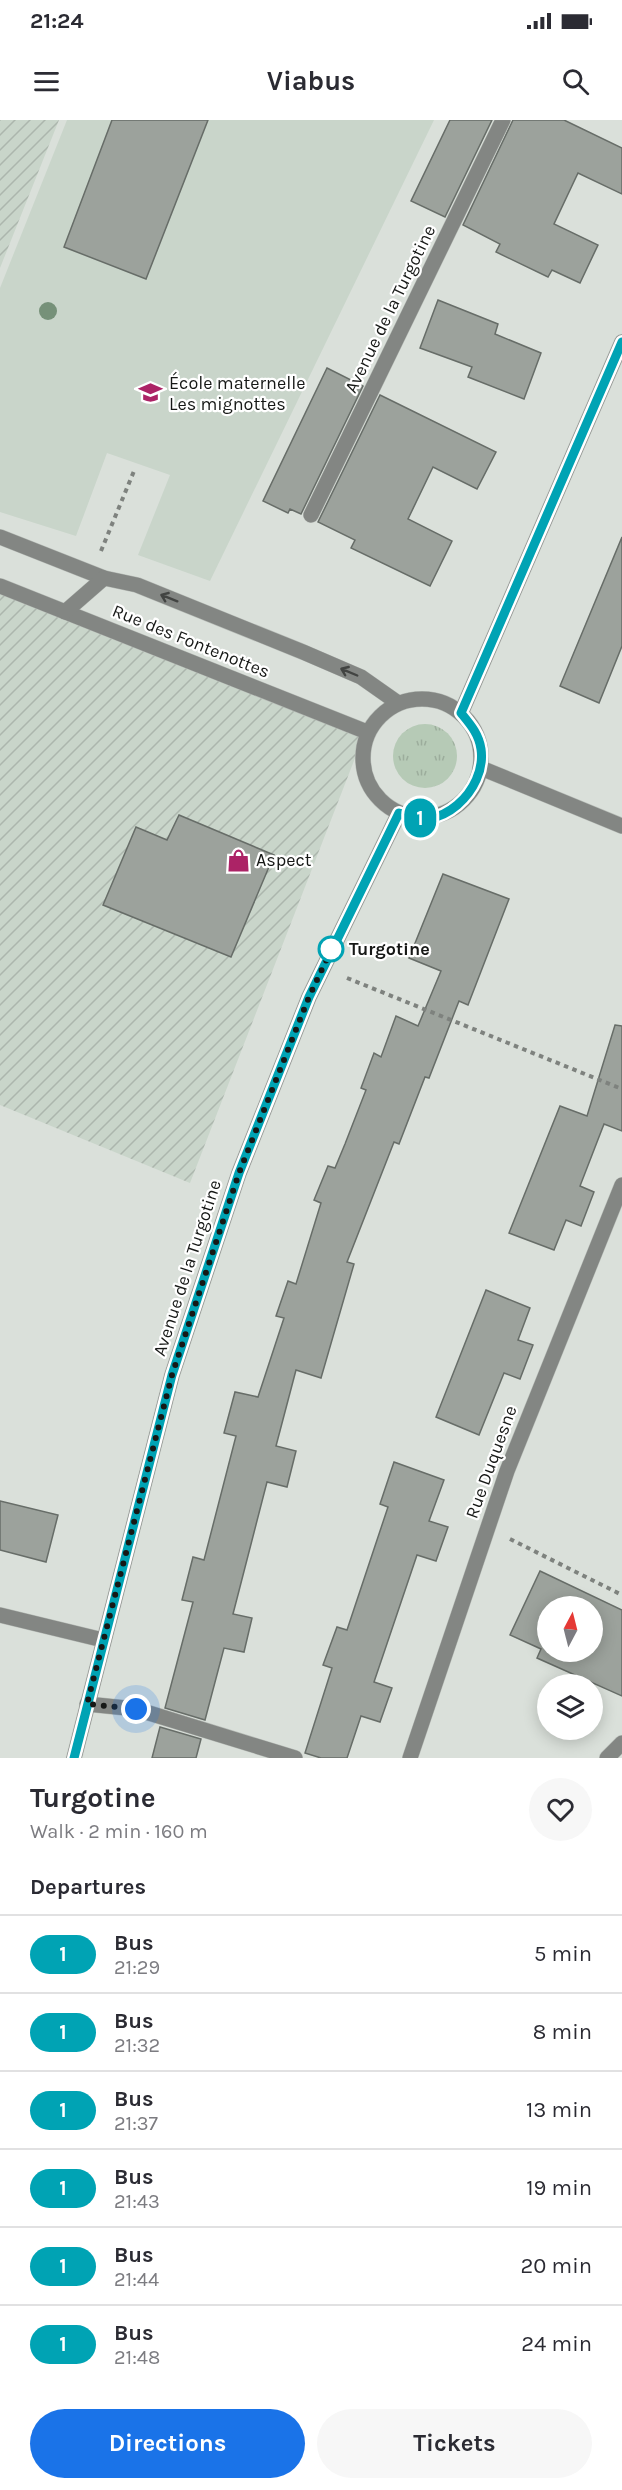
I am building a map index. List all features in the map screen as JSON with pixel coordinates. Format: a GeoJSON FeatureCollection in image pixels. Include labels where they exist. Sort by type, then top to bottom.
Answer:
{"type":"FeatureCollection","features":[{"type":"Feature","properties":{"kind":"street","name":"Avenue de la Turgotine"},"geometry":{"type":"LineString","coordinates":[[311,515],[503,120]]}},
{"type":"Feature","properties":{"kind":"street"},"geometry":{"type":"LineString","coordinates":[[461,713],[622,342]]}},
{"type":"Feature","properties":{"kind":"street"},"geometry":{"type":"LineString","coordinates":[[0,537],[98,576],[137,585],[303,652],[361,677],[399,703]]}},
{"type":"Feature","properties":{"kind":"street"},"geometry":{"type":"LineString","coordinates":[[65,612],[98,576]]}},
{"type":"Feature","properties":{"kind":"street","name":"Rue des Fontenottes"},"geometry":{"type":"LineString","coordinates":[[0,586],[367,732]]}},
{"type":"Feature","properties":{"kind":"street"},"geometry":{"type":"LineString","coordinates":[[418,698],[437,700],[461,713],[475,730],[481,749],[481,768],[472,791],[453,809],[438,816],[419,818],[399,813],[381,802],[368,786],[362,759],[367,732],[379,716],[399,703],[418,698]]}},
{"type":"Feature","properties":{"kind":"street"},"geometry":{"type":"LineString","coordinates":[[481,768],[622,826]]}},
{"type":"Feature","properties":{"kind":"street","name":"Avenue de la Turgotine"},"geometry":{"type":"LineString","coordinates":[[74,1758],[176,1364],[239,1173],[323,968],[399,813]]}},
{"type":"Feature","properties":{"kind":"street","name":"Rue Duquesne"},"geometry":{"type":"LineString","coordinates":[[410,1758],[507,1471],[622,1185]]}},
{"type":"Feature","properties":{"kind":"street"},"geometry":{"type":"LineString","coordinates":[[0,1615],[103,1640]]}},
{"type":"Feature","properties":{"kind":"street"},"geometry":{"type":"LineString","coordinates":[[87,1704],[136,1709],[294,1758]]}},
{"type":"Feature","properties":{"kind":"street"},"geometry":{"type":"LineString","coordinates":[[607,1758],[622,1743]]}},
{"type":"Feature","properties":{"kind":"path"},"geometry":{"type":"LineString","coordinates":[[98,576],[134,471]]}},
{"type":"Feature","properties":{"kind":"path"},"geometry":{"type":"LineString","coordinates":[[323,968],[622,1089]]}},
{"type":"Feature","properties":{"kind":"path"},"geometry":{"type":"LineString","coordinates":[[487,1528],[622,1595]]}},
{"type":"Feature","properties":{"kind":"shaded area"},"geometry":{"type":"Polygon","coordinates":[[[0,120],[59,120],[0,268],[0,120]]]}},
{"type":"Feature","properties":{"kind":"shaded area","name":"École maternelle Les mignottes"},"geometry":{"type":"Polygon","coordinates":[[[67,120],[434,120],[210,581],[138,555],[170,475],[107,453],[76,536],[0,512],[0,288],[67,120]]]}},
{"type":"Feature","properties":{"kind":"shaded area"},"geometry":{"type":"Polygon","coordinates":[[[0,583],[364,735],[190,1183],[0,1105],[0,583]]]}},
{"type":"Feature","properties":{"kind":"green space"},"geometry":{"type":"Polygon","coordinates":[[[419,724],[431,724],[448,733],[455,744],[457,756],[455,768],[448,779],[431,788],[419,788],[407,783],[398,774],[393,762],[393,750],[398,738],[407,729],[419,724]]]}},
{"type":"Feature","properties":{"kind":"building"},"geometry":{"type":"Polygon","coordinates":[[[112,120],[208,120],[146,279],[64,247],[112,120]]]}},
{"type":"Feature","properties":{"kind":"building"},"geometry":{"type":"Polygon","coordinates":[[[450,120],[492,120],[445,217],[411,201],[450,120]]]}},
{"type":"Feature","properties":{"kind":"building"},"geometry":{"type":"Polygon","coordinates":[[[513,120],[564,120],[622,148],[622,194],[578,173],[554,224],[598,245],[580,283],[552,270],[548,277],[496,252],[500,244],[463,225],[513,120]]]}},
{"type":"Feature","properties":{"kind":"building"},"geometry":{"type":"Polygon","coordinates":[[[438,300],[498,324],[495,334],[541,353],[524,399],[468,377],[472,367],[420,348],[438,300]]]}},
{"type":"Feature","properties":{"kind":"building"},"geometry":{"type":"Polygon","coordinates":[[[327,368],[363,386],[301,514],[290,509],[288,513],[263,501],[327,368]]]}},
{"type":"Feature","properties":{"kind":"building"},"geometry":{"type":"Polygon","coordinates":[[[380,395],[496,452],[477,489],[433,467],[408,519],[452,541],[430,586],[351,548],[355,540],[318,522],[380,395]]]}},
{"type":"Feature","properties":{"kind":"building"},"geometry":{"type":"Polygon","coordinates":[[[622,537],[622,646],[599,703],[560,686],[622,537]]]}},
{"type":"Feature","properties":{"kind":"building"},"geometry":{"type":"Polygon","coordinates":[[[179,815],[274,855],[231,957],[103,905],[136,827],[167,840],[179,815]]]}},
{"type":"Feature","properties":{"kind":"building"},"geometry":{"type":"Polygon","coordinates":[[[443,874],[509,899],[468,1005],[459,1001],[429,1078],[425,1077],[399,1144],[394,1142],[347,1262],[354,1264],[321,1378],[296,1370],[276,1446],[296,1451],[287,1487],[267,1482],[233,1614],[252,1618],[244,1652],[224,1648],[205,1720],[165,1708],[193,1602],[182,1600],[193,1557],[204,1560],[236,1436],[224,1433],[235,1392],[258,1397],[284,1318],[276,1316],[288,1281],[296,1284],[321,1203],[314,1200],[328,1166],[335,1168],[345,1144],[366,1090],[361,1088],[374,1053],[381,1057],[396,1016],[418,1026],[441,971],[409,958],[443,874]]]}},
{"type":"Feature","properties":{"kind":"building"},"geometry":{"type":"Polygon","coordinates":[[[615,1025],[622,1026],[622,1131],[604,1124],[580,1186],[594,1192],[581,1226],[566,1220],[554,1250],[509,1233],[560,1106],[587,1116],[615,1025]]]}},
{"type":"Feature","properties":{"kind":"building"},"geometry":{"type":"Polygon","coordinates":[[[486,1290],[530,1308],[518,1340],[533,1345],[520,1379],[504,1373],[479,1435],[436,1417],[486,1290]]]}},
{"type":"Feature","properties":{"kind":"building"},"geometry":{"type":"Polygon","coordinates":[[[394,1462],[444,1480],[429,1521],[448,1527],[436,1561],[417,1555],[374,1682],[392,1688],[380,1722],[361,1716],[347,1758],[321,1758],[305,1753],[332,1668],[323,1665],[337,1627],[347,1630],[388,1507],[380,1504],[394,1462]]]}},
{"type":"Feature","properties":{"kind":"building"},"geometry":{"type":"Polygon","coordinates":[[[0,1501],[58,1515],[46,1562],[0,1550],[0,1501]]]}},
{"type":"Feature","properties":{"kind":"building"},"geometry":{"type":"Polygon","coordinates":[[[540,1571],[593,1596],[537,1596],[537,1647],[510,1635],[540,1571]]]}},
{"type":"Feature","properties":{"kind":"building"},"geometry":{"type":"Polygon","coordinates":[[[603,1601],[622,1610],[622,1696],[603,1688],[603,1674],[573,1674],[546,1662],[603,1662],[603,1601]]]}},
{"type":"Feature","properties":{"kind":"building"},"geometry":{"type":"Polygon","coordinates":[[[160,1727],[201,1739],[196,1758],[152,1758],[160,1727]]]}},
{"type":"Feature","properties":{"kind":"bus line","name":"1"},"geometry":{"type":"LineString","coordinates":[[74,1758],[172,1375],[239,1173],[309,997],[399,813],[419,818],[438,816],[453,809],[472,791],[481,768],[481,749],[475,730],[461,713],[603,381],[622,342]]}},
{"type":"Feature","properties":{"kind":"place","name":"École maternelle Les mignottes"},"geometry":{"type":"Point","coordinates":[151,393]}},
{"type":"Feature","properties":{"kind":"place","name":"Aspect"},"geometry":{"type":"Point","coordinates":[238,860]}},
{"type":"Feature","properties":{"kind":"place","name":"Turgotine"},"geometry":{"type":"Point","coordinates":[331,949]}},
{"type":"Feature","properties":{"kind":"route"},"geometry":{"type":"LineString","coordinates":[[136,1709],[87,1704],[172,1375],[239,1173],[309,997],[331,949]]}}]}
